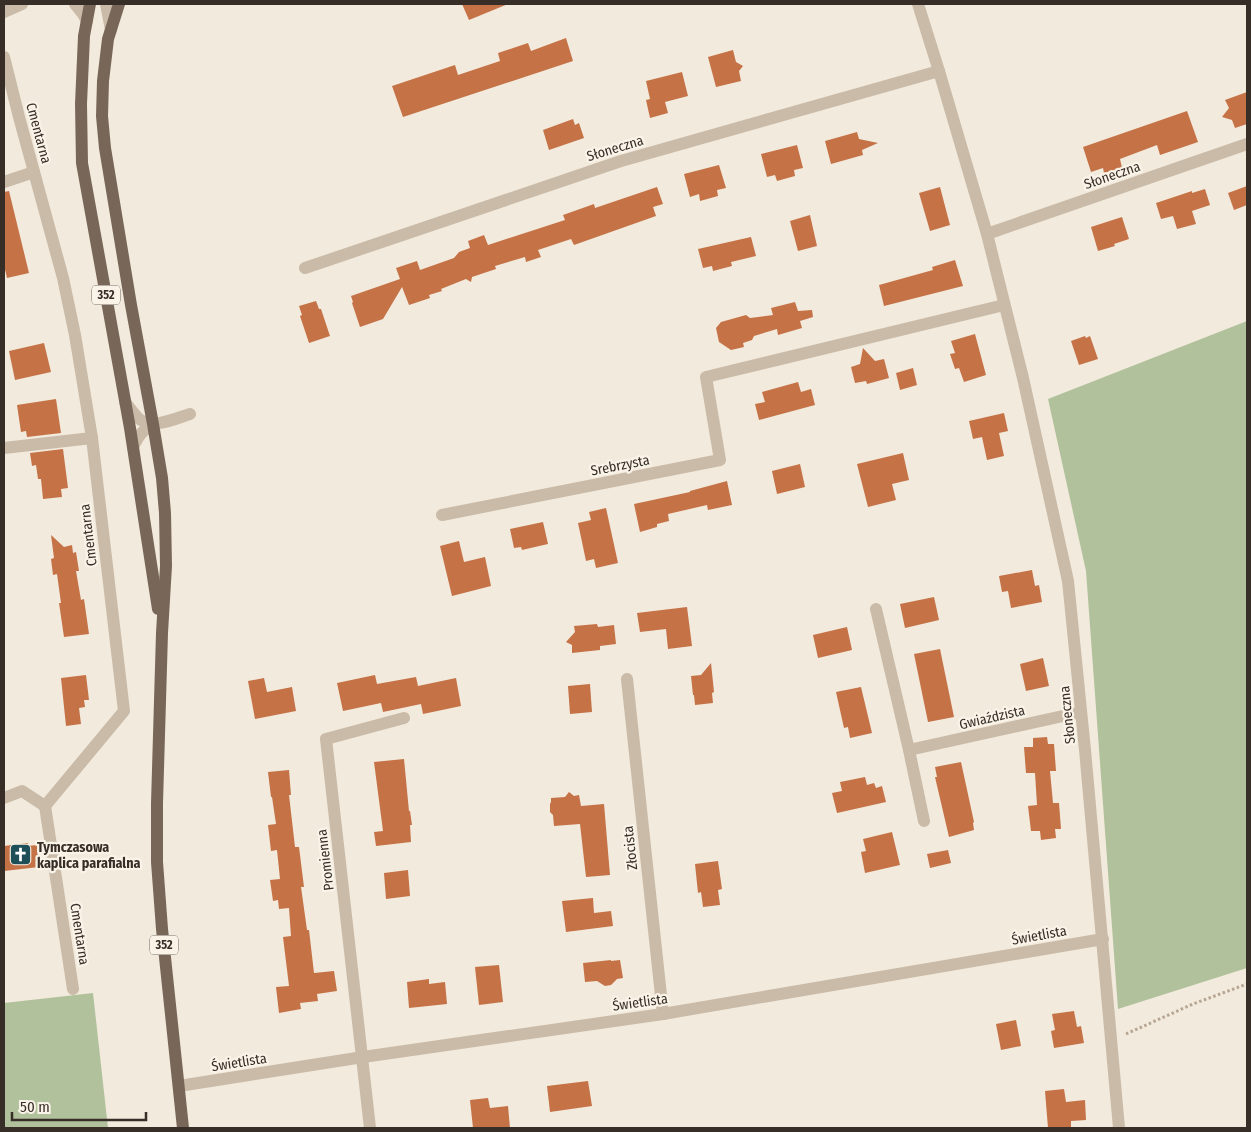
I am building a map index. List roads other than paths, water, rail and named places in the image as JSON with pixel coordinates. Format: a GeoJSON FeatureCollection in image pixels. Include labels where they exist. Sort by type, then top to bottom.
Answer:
{"type":"FeatureCollection","features":[{"type":"Feature","properties":{"kind":"main road","name":"352"},"geometry":{"type":"LineString","coordinates":[[90,4],[84,36],[81,104],[82,163],[133,447],[162,634]]}},
{"type":"Feature","properties":{"kind":"main road","name":"352"},"geometry":{"type":"LineString","coordinates":[[119,4],[108,39],[103,81],[102,116],[104,148],[132,315],[153,424],[162,478],[165,513],[166,566],[162,634],[157,862],[162,929],[184,1128]]}},
{"type":"Feature","properties":{"kind":"street"},"geometry":{"type":"LineString","coordinates":[[4,12],[22,4]]}},
{"type":"Feature","properties":{"kind":"street"},"geometry":{"type":"LineString","coordinates":[[75,4],[87,21]]}},
{"type":"Feature","properties":{"kind":"street"},"geometry":{"type":"LineString","coordinates":[[106,4],[111,30]]}},
{"type":"Feature","properties":{"kind":"street","name":"Słoneczna"},"geometry":{"type":"LineString","coordinates":[[918,4],[987,234],[1023,378],[1068,581],[1082,712],[1120,1128]]}},
{"type":"Feature","properties":{"kind":"street","name":"Cmentarna"},"geometry":{"type":"LineString","coordinates":[[4,57],[63,278],[73,325],[92,438],[124,711],[45,806],[73,988]]}},
{"type":"Feature","properties":{"kind":"street","name":"Słoneczna"},"geometry":{"type":"LineString","coordinates":[[305,268],[621,160],[939,71]]}},
{"type":"Feature","properties":{"kind":"street","name":"Słoneczna"},"geometry":{"type":"LineString","coordinates":[[987,234],[1247,144]]}},
{"type":"Feature","properties":{"kind":"street"},"geometry":{"type":"LineString","coordinates":[[4,182],[34,172]]}},
{"type":"Feature","properties":{"kind":"street","name":"Srebrzysta"},"geometry":{"type":"LineString","coordinates":[[442,515],[720,460],[706,377],[1004,304]]}},
{"type":"Feature","properties":{"kind":"street"},"geometry":{"type":"LineString","coordinates":[[125,402],[138,418],[153,424],[190,414]]}},
{"type":"Feature","properties":{"kind":"street"},"geometry":{"type":"LineString","coordinates":[[133,447],[139,434],[153,424]]}},
{"type":"Feature","properties":{"kind":"street"},"geometry":{"type":"LineString","coordinates":[[4,448],[92,438]]}},
{"type":"Feature","properties":{"kind":"street"},"geometry":{"type":"LineString","coordinates":[[876,609],[910,750],[924,820]]}},
{"type":"Feature","properties":{"kind":"street","name":"Złocista"},"geometry":{"type":"LineString","coordinates":[[627,679],[663,1014]]}},
{"type":"Feature","properties":{"kind":"street","name":"Gwiaździsta"},"geometry":{"type":"LineString","coordinates":[[910,750],[1082,712]]}},
{"type":"Feature","properties":{"kind":"street","name":"Promienna"},"geometry":{"type":"LineString","coordinates":[[363,1057],[326,739],[404,718]]}},
{"type":"Feature","properties":{"kind":"street"},"geometry":{"type":"LineString","coordinates":[[4,798],[22,791],[45,806]]}},
{"type":"Feature","properties":{"kind":"street","name":"Świetlista"},"geometry":{"type":"LineString","coordinates":[[179,1086],[363,1057],[663,1014],[1103,939]]}},
{"type":"Feature","properties":{"kind":"street"},"geometry":{"type":"LineString","coordinates":[[363,1057],[370,1128]]}},
{"type":"Feature","properties":{"kind":"place","name":"Tymczasowa kaplica parafialna"},"geometry":{"type":"Point","coordinates":[21,855]}}]}
